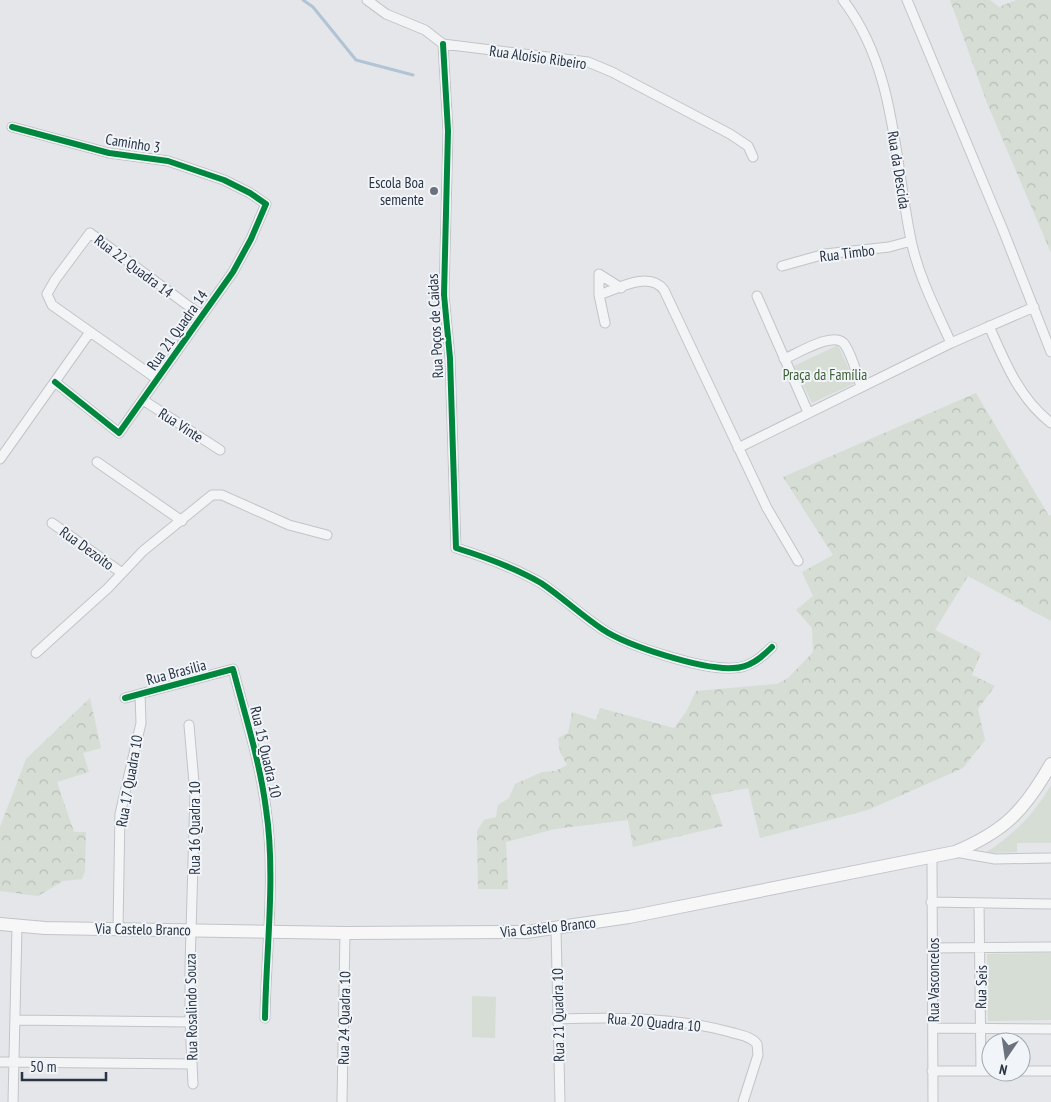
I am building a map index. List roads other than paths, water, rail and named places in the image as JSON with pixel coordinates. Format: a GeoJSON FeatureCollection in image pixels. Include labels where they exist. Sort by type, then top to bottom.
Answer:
{"type":"FeatureCollection","features":[{"type":"Feature","properties":{"kind":"main road","name":"Via Castelo Branco"},"geometry":{"type":"LineString","coordinates":[[1,925],[345,933],[508,932],[556,929],[932,858],[955,852],[986,838],[1016,816],[1034,794],[1051,764]]}},
{"type":"Feature","properties":{"kind":"street","name":"Rua Aloísio Ribeiro"},"geometry":{"type":"LineString","coordinates":[[367,0],[386,14],[425,30],[443,44],[588,62],[612,72],[730,134],[748,146],[753,157]]}},
{"type":"Feature","properties":{"kind":"street","name":"Rua da Descida"},"geometry":{"type":"LineString","coordinates":[[843,0],[872,53],[885,86],[911,241],[928,289],[951,343]]}},
{"type":"Feature","properties":{"kind":"street"},"geometry":{"type":"LineString","coordinates":[[907,0],[1051,352]]}},
{"type":"Feature","properties":{"kind":"street","name":"Rua Poços de Caidas"},"geometry":{"type":"LineString","coordinates":[[443,44],[448,131],[444,295],[450,358],[456,548],[523,574],[541,584],[603,630],[632,644],[704,664],[734,668],[750,664],[772,647]]}},
{"type":"Feature","properties":{"kind":"street","name":"Caminho 3"},"geometry":{"type":"LineString","coordinates":[[12,127],[109,154],[168,162],[238,187],[266,204],[251,239]]}},
{"type":"Feature","properties":{"kind":"street","name":"Rua 22 Quadra 14"},"geometry":{"type":"LineString","coordinates":[[90,332],[52,305],[48,299],[49,289],[90,233],[202,316]]}},
{"type":"Feature","properties":{"kind":"street","name":"Rua 21 Quadra 14"},"geometry":{"type":"LineString","coordinates":[[55,382],[119,433],[233,272],[251,239]]}},
{"type":"Feature","properties":{"kind":"street","name":"Rua Timbo"},"geometry":{"type":"LineString","coordinates":[[782,266],[825,254],[889,247],[911,241]]}},
{"type":"Feature","properties":{"kind":"street"},"geometry":{"type":"LineString","coordinates":[[605,323],[599,295],[599,274],[621,288]]}},
{"type":"Feature","properties":{"kind":"street"},"geometry":{"type":"LineString","coordinates":[[599,295],[634,283],[651,281],[664,290],[767,508],[798,561]]}},
{"type":"Feature","properties":{"kind":"street"},"geometry":{"type":"LineString","coordinates":[[757,296],[808,412]]}},
{"type":"Feature","properties":{"kind":"street"},"geometry":{"type":"LineString","coordinates":[[738,448],[951,343],[1034,307]]}},
{"type":"Feature","properties":{"kind":"street"},"geometry":{"type":"LineString","coordinates":[[990,326],[1018,387],[1051,423]]}},
{"type":"Feature","properties":{"kind":"street"},"geometry":{"type":"LineString","coordinates":[[0,459],[90,332],[158,379]]}},
{"type":"Feature","properties":{"kind":"street"},"geometry":{"type":"LineString","coordinates":[[784,360],[829,339],[839,340],[846,345],[861,386]]}},
{"type":"Feature","properties":{"kind":"street","name":"Rua Vinte"},"geometry":{"type":"LineString","coordinates":[[143,400],[220,450]]}},
{"type":"Feature","properties":{"kind":"street"},"geometry":{"type":"LineString","coordinates":[[98,462],[182,521]]}},
{"type":"Feature","properties":{"kind":"street"},"geometry":{"type":"LineString","coordinates":[[36,653],[144,551],[182,521],[207,498],[218,494],[289,525],[327,535]]}},
{"type":"Feature","properties":{"kind":"street","name":"Rua Dezoito"},"geometry":{"type":"LineString","coordinates":[[52,522],[122,573]]}},
{"type":"Feature","properties":{"kind":"street","name":"Rua Brasilia"},"geometry":{"type":"LineString","coordinates":[[125,698],[233,669]]}},
{"type":"Feature","properties":{"kind":"street","name":"Rua 15 Quadra 10"},"geometry":{"type":"LineString","coordinates":[[233,669],[266,809],[268,932],[265,1018]]}},
{"type":"Feature","properties":{"kind":"street","name":"Rua 17 Quadra 10"},"geometry":{"type":"LineString","coordinates":[[118,928],[120,814],[141,723],[140,694]]}},
{"type":"Feature","properties":{"kind":"street","name":"Rua 16 Quadra 10"},"geometry":{"type":"LineString","coordinates":[[189,725],[196,794],[191,930]]}},
{"type":"Feature","properties":{"kind":"street"},"geometry":{"type":"LineString","coordinates":[[955,852],[995,859],[1051,858]]}},
{"type":"Feature","properties":{"kind":"street","name":"Rua Vasconcelos"},"geometry":{"type":"LineString","coordinates":[[932,858],[933,1102]]}},
{"type":"Feature","properties":{"kind":"street"},"geometry":{"type":"LineString","coordinates":[[931,902],[1051,904]]}},
{"type":"Feature","properties":{"kind":"street","name":"Rua Seis"},"geometry":{"type":"LineString","coordinates":[[980,903],[982,947],[981,1071]]}},
{"type":"Feature","properties":{"kind":"street"},"geometry":{"type":"LineString","coordinates":[[13,1102],[17,926]]}},
{"type":"Feature","properties":{"kind":"street","name":"Rua 21 Quadra 10"},"geometry":{"type":"LineString","coordinates":[[556,929],[560,1102]]}},
{"type":"Feature","properties":{"kind":"street","name":"Rua Rosalindo Souza"},"geometry":{"type":"LineString","coordinates":[[191,930],[190,1022],[193,1084]]}},
{"type":"Feature","properties":{"kind":"street","name":"Rua 24 Quadra 10"},"geometry":{"type":"LineString","coordinates":[[342,1102],[345,933]]}},
{"type":"Feature","properties":{"kind":"street"},"geometry":{"type":"LineString","coordinates":[[933,948],[1051,947]]}},
{"type":"Feature","properties":{"kind":"street","name":"Rua 20 Quadra 10"},"geometry":{"type":"LineString","coordinates":[[558,1019],[635,1018],[668,1021],[702,1025],[749,1038],[757,1044],[758,1055],[743,1102]]}},
{"type":"Feature","properties":{"kind":"street"},"geometry":{"type":"LineString","coordinates":[[14,1020],[190,1022]]}},
{"type":"Feature","properties":{"kind":"street"},"geometry":{"type":"LineString","coordinates":[[933,1028],[1051,1029]]}},
{"type":"Feature","properties":{"kind":"street"},"geometry":{"type":"LineString","coordinates":[[0,1062],[192,1064]]}},
{"type":"Feature","properties":{"kind":"street"},"geometry":{"type":"LineString","coordinates":[[932,1071],[981,1071]]}},
{"type":"Feature","properties":{"kind":"street"},"geometry":{"type":"LineString","coordinates":[[1031,1071],[1051,1071]]}},
{"type":"Feature","properties":{"kind":"waterway"},"geometry":{"type":"LineString","coordinates":[[303,0],[313,7],[356,60],[413,75]]}},
{"type":"Feature","properties":{"kind":"place","name":"Escola Boa semente"},"geometry":{"type":"Point","coordinates":[434,191]}},
{"type":"Feature","properties":{"kind":"park label","name":"Praça da Família"},"geometry":{"type":"Point","coordinates":[825,374]}}]}
